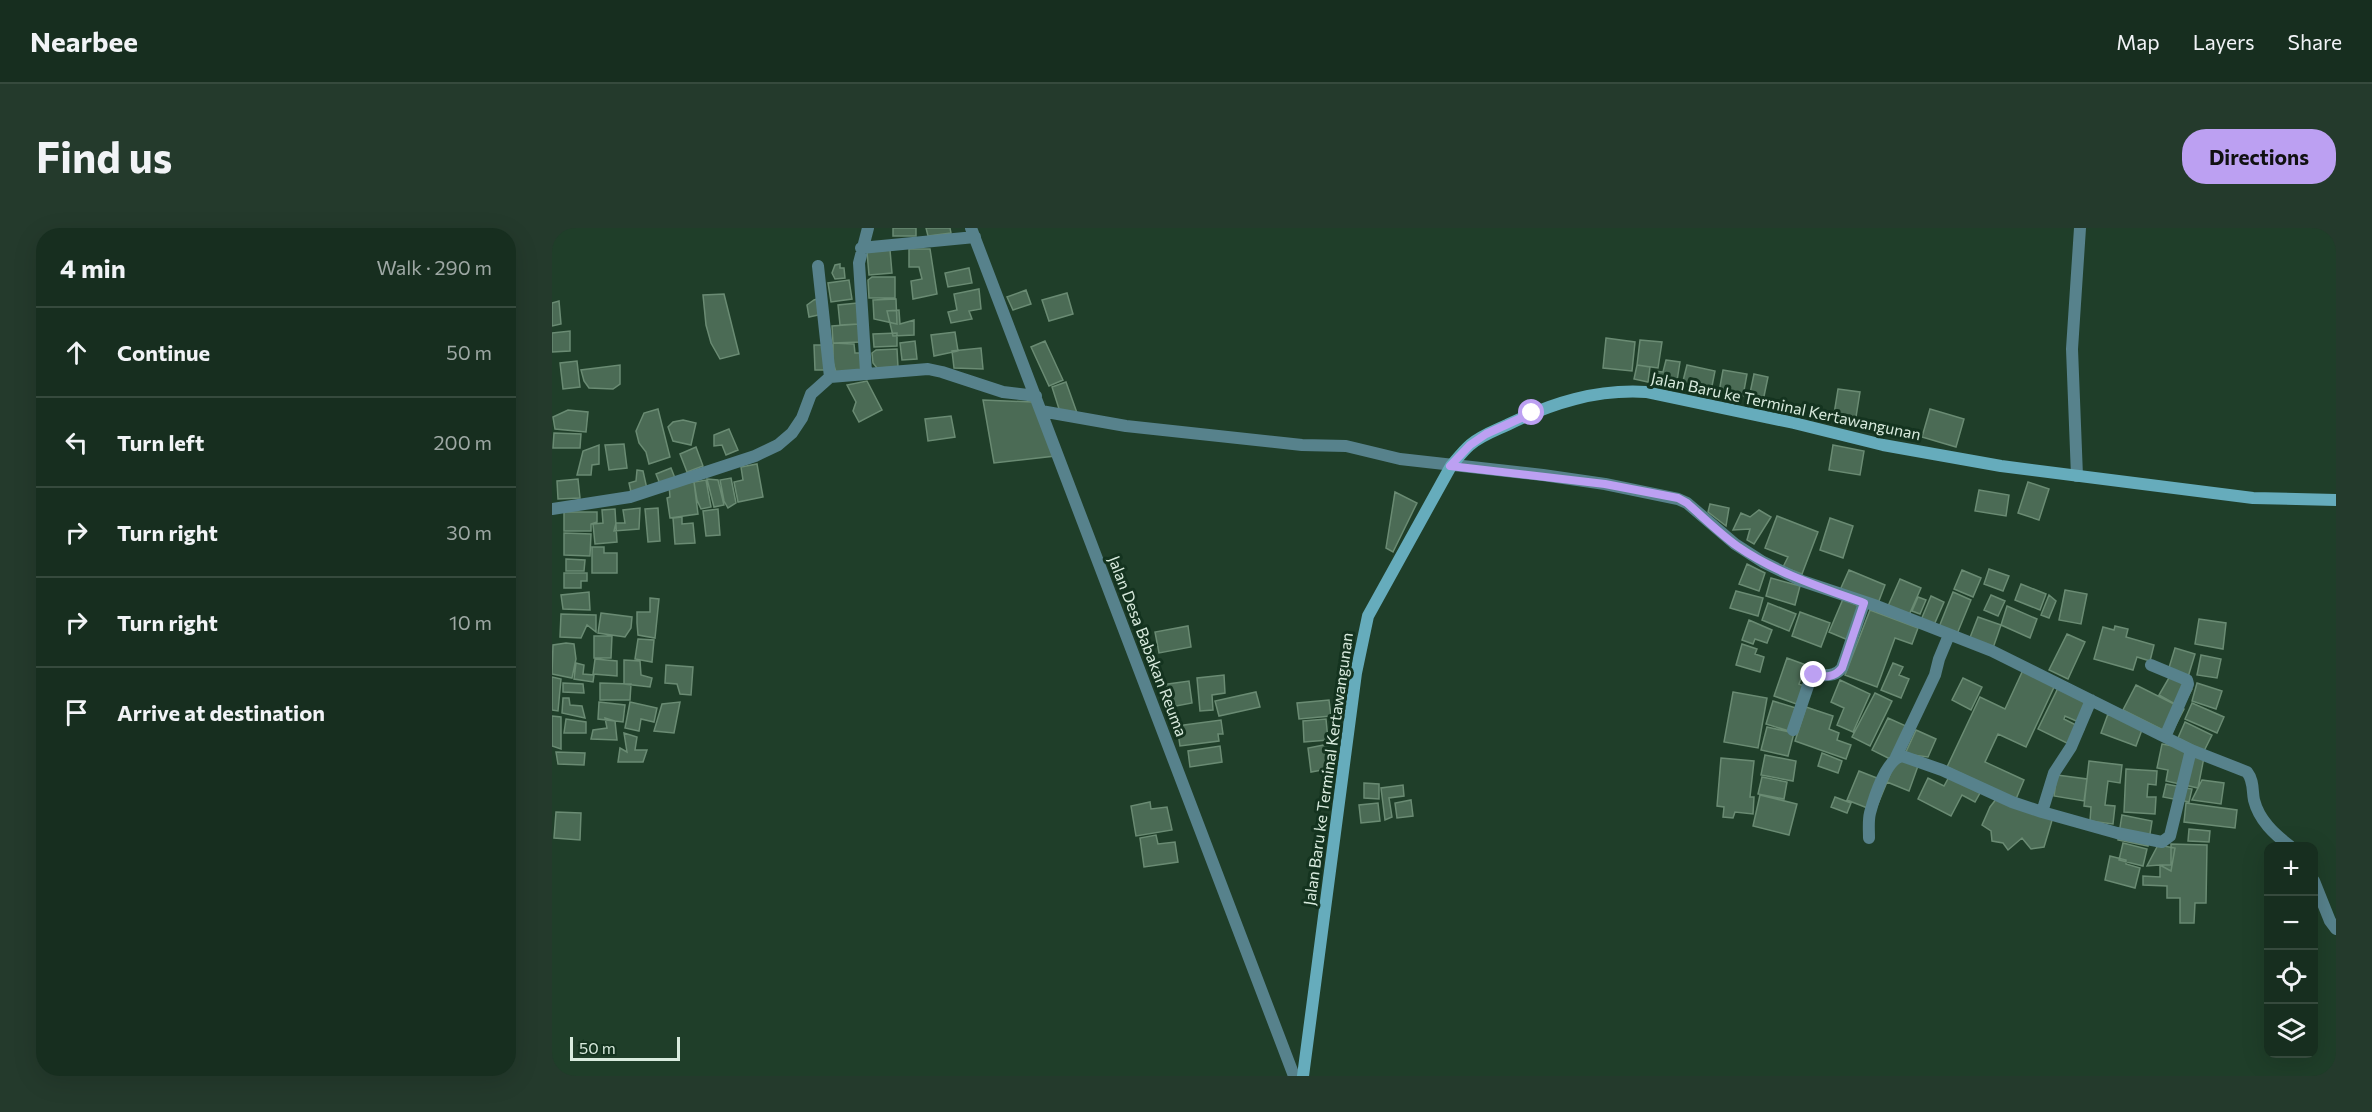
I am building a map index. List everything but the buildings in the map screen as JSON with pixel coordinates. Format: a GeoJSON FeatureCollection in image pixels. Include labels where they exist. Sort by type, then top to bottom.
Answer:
{"type":"FeatureCollection","features":[{"type":"Feature","properties":{"kind":"main road","name":"Jalan Baru ke Terminal Kertawangunan"},"geometry":{"type":"LineString","coordinates":[[1303,1076],[1356,673],[1368,616],[1450,466],[1470,445],[1486,434],[1532,413],[1576,398],[1622,390],[1670,396],[1883,445],[2001,466],[2253,498],[2335,500]]}},
{"type":"Feature","properties":{"kind":"street"},"geometry":{"type":"LineString","coordinates":[[867,372],[859,263],[868,228]]}},
{"type":"Feature","properties":{"kind":"street"},"geometry":{"type":"LineString","coordinates":[[2077,476],[2072,349],[2080,228]]}},
{"type":"Feature","properties":{"kind":"street"},"geometry":{"type":"LineString","coordinates":[[861,248],[973,233]]}},
{"type":"Feature","properties":{"kind":"street","name":"Jalan Desa Babakan Reuma"},"geometry":{"type":"LineString","coordinates":[[973,233],[1294,1076]]}},
{"type":"Feature","properties":{"kind":"street"},"geometry":{"type":"LineString","coordinates":[[818,266],[830,377]]}},
{"type":"Feature","properties":{"kind":"street"},"geometry":{"type":"LineString","coordinates":[[552,508],[630,497],[755,456],[778,445],[792,434],[802,418],[811,394],[830,377],[867,372],[928,369],[1004,392],[1036,396]]}},
{"type":"Feature","properties":{"kind":"street"},"geometry":{"type":"LineString","coordinates":[[1041,411],[1126,426],[1302,445],[1357,448],[1400,459],[1564,478],[1678,498],[1735,544],[1763,562],[1802,581],[1877,606],[1992,651],[2191,750],[2247,772],[2251,777],[2254,797],[2261,817],[2270,829],[2285,842]]}},
{"type":"Feature","properties":{"kind":"street"},"geometry":{"type":"LineString","coordinates":[[1793,730],[1811,677],[1814,675],[1829,677],[1837,674],[1842,668],[1864,603]]}},
{"type":"Feature","properties":{"kind":"street"},"geometry":{"type":"LineString","coordinates":[[1869,838],[1870,814],[1889,764],[1896,757],[1935,675],[1939,658],[1950,635]]}},
{"type":"Feature","properties":{"kind":"street"},"geometry":{"type":"LineString","coordinates":[[2151,664],[2187,680],[2188,684],[2164,737]]}},
{"type":"Feature","properties":{"kind":"street"},"geometry":{"type":"LineString","coordinates":[[2042,812],[2054,773],[2071,747],[2091,700]]}},
{"type":"Feature","properties":{"kind":"street"},"geometry":{"type":"LineString","coordinates":[[1896,757],[1913,759],[2012,802],[2042,812],[2162,842],[2170,836],[2191,750]]}},
{"type":"Feature","properties":{"kind":"street"},"geometry":{"type":"LineString","coordinates":[[2318,893],[2330,921],[2336,929]]}},
{"type":"Feature","properties":{"kind":"route"},"geometry":{"type":"LineString","coordinates":[[1532,413],[1486,434],[1470,445],[1450,466],[1543,475],[1678,498],[1735,544],[1763,562],[1802,581],[1864,603],[1842,668],[1837,674],[1829,677],[1814,675]]}}]}
